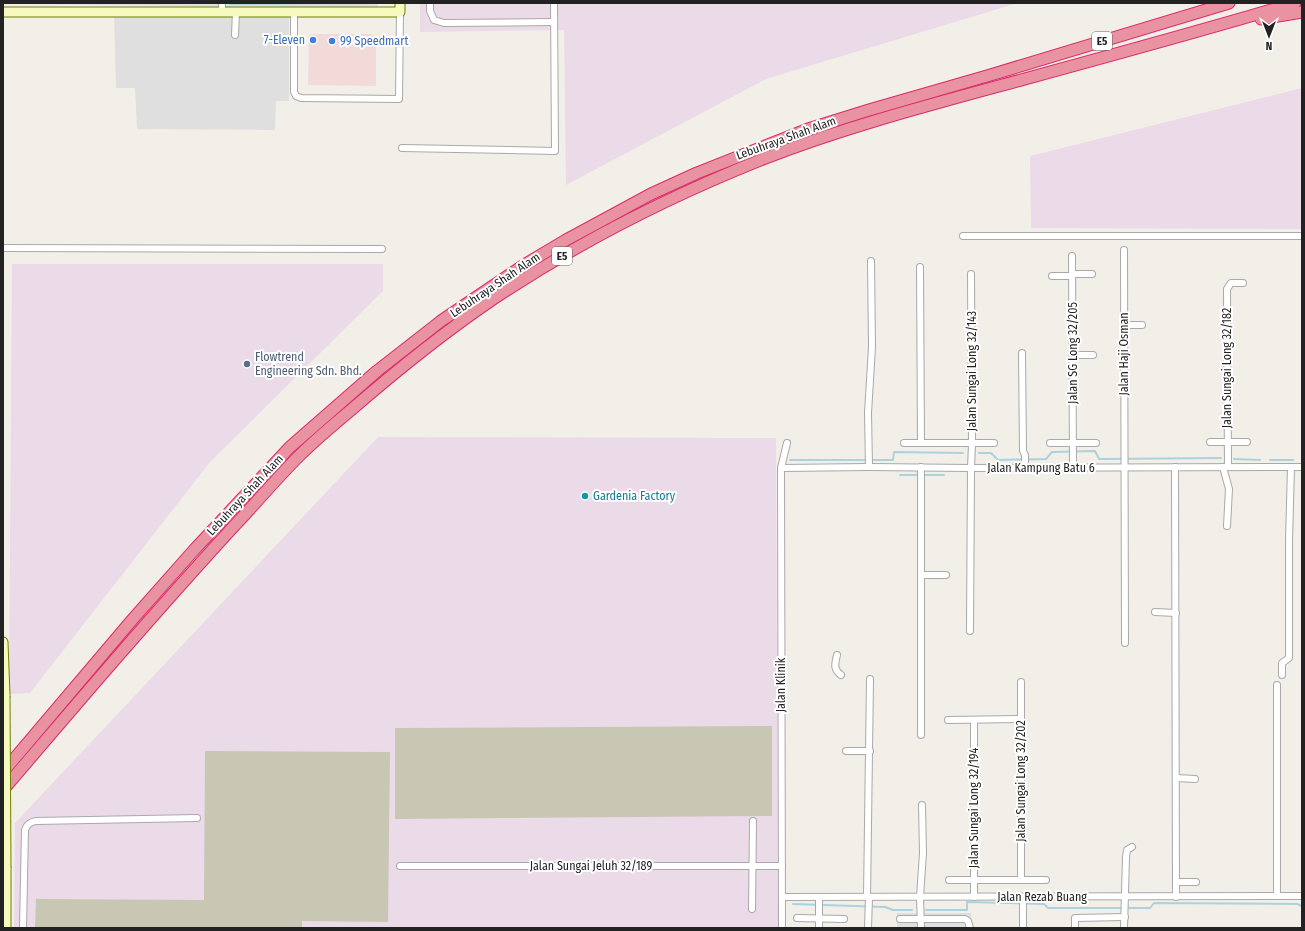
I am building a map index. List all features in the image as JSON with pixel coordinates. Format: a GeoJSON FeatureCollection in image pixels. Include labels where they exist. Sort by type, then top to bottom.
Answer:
{"type":"FeatureCollection","features":[{"type":"Feature","properties":{"kind":"highway","name":"Lebuhraya Shah Alam"},"geometry":{"type":"LineString","coordinates":[[3,790],[96,681],[201,562],[299,455],[385,380],[489,301],[530,275],[572,250],[656,207],[761,160],[813,140],[926,106],[1204,30],[1295,3]]}},
{"type":"Feature","properties":{"kind":"highway","name":"Lebuhraya Shah Alam"},"geometry":{"type":"LineString","coordinates":[[3,772],[132,620],[194,550],[290,447],[377,371],[441,321],[524,265],[652,194],[697,173],[808,129],[1224,4]]}},
{"type":"Feature","properties":{"kind":"highway"},"geometry":{"type":"LineString","coordinates":[[1204,30],[1302,12]]}},
{"type":"Feature","properties":{"kind":"street"},"geometry":{"type":"LineString","coordinates":[[430,3],[430,11],[434,20],[444,23],[554,22]]}},
{"type":"Feature","properties":{"kind":"street"},"geometry":{"type":"LineString","coordinates":[[402,148],[554,151],[554,3]]}},
{"type":"Feature","properties":{"kind":"street"},"geometry":{"type":"LineString","coordinates":[[3,12],[222,8],[236,12],[294,13],[400,7],[399,99],[301,98],[296,96],[294,92],[294,13]]}},
{"type":"Feature","properties":{"kind":"street"},"geometry":{"type":"LineString","coordinates":[[235,35],[236,12]]}},
{"type":"Feature","properties":{"kind":"street"},"geometry":{"type":"LineString","coordinates":[[963,236],[1302,236]]}},
{"type":"Feature","properties":{"kind":"street"},"geometry":{"type":"LineString","coordinates":[[3,248],[382,249]]}},
{"type":"Feature","properties":{"kind":"street","name":"Jalan Haji Osman"},"geometry":{"type":"LineString","coordinates":[[1124,250],[1124,466],[1126,545],[1125,643]]}},
{"type":"Feature","properties":{"kind":"street","name":"Jalan SG Long 32/205"},"geometry":{"type":"LineString","coordinates":[[1072,256],[1073,468]]}},
{"type":"Feature","properties":{"kind":"street"},"geometry":{"type":"LineString","coordinates":[[869,467],[868,412],[872,346],[871,261]]}},
{"type":"Feature","properties":{"kind":"street"},"geometry":{"type":"LineString","coordinates":[[920,267],[921,443]]}},
{"type":"Feature","properties":{"kind":"street","name":"Jalan Sungai Long 32/143"},"geometry":{"type":"LineString","coordinates":[[970,631],[972,444],[971,274]]}},
{"type":"Feature","properties":{"kind":"street"},"geometry":{"type":"LineString","coordinates":[[1052,276],[1092,274]]}},
{"type":"Feature","properties":{"kind":"street","name":"Jalan Sungai Long 32/182"},"geometry":{"type":"LineString","coordinates":[[1227,526],[1229,489],[1226,467],[1228,442],[1227,289],[1231,283],[1243,283]]}},
{"type":"Feature","properties":{"kind":"street"},"geometry":{"type":"LineString","coordinates":[[1124,325],[1142,325]]}},
{"type":"Feature","properties":{"kind":"street"},"geometry":{"type":"LineString","coordinates":[[1022,353],[1023,451],[1025,455],[1025,468]]}},
{"type":"Feature","properties":{"kind":"street"},"geometry":{"type":"LineString","coordinates":[[1073,355],[1093,355]]}},
{"type":"Feature","properties":{"kind":"street"},"geometry":{"type":"LineString","coordinates":[[1210,442],[1246,442]]}},
{"type":"Feature","properties":{"kind":"street","name":"Jalan Klinik"},"geometry":{"type":"LineString","coordinates":[[782,928],[781,468],[787,443]]}},
{"type":"Feature","properties":{"kind":"street"},"geometry":{"type":"LineString","coordinates":[[904,443],[994,443]]}},
{"type":"Feature","properties":{"kind":"street"},"geometry":{"type":"LineString","coordinates":[[1050,443],[1073,447],[1096,443]]}},
{"type":"Feature","properties":{"kind":"street","name":"Jalan Kampung Batu 6"},"geometry":{"type":"LineString","coordinates":[[781,468],[869,467],[921,472],[971,468],[1073,468],[1124,466],[1175,468],[1302,467]]}},
{"type":"Feature","properties":{"kind":"street"},"geometry":{"type":"LineString","coordinates":[[1282,675],[1282,663],[1289,658],[1289,541],[1291,467]]}},
{"type":"Feature","properties":{"kind":"street"},"geometry":{"type":"LineString","coordinates":[[1175,468],[1176,896]]}},
{"type":"Feature","properties":{"kind":"street"},"geometry":{"type":"LineString","coordinates":[[921,472],[921,735]]}},
{"type":"Feature","properties":{"kind":"street"},"geometry":{"type":"LineString","coordinates":[[921,575],[946,575]]}},
{"type":"Feature","properties":{"kind":"street"},"geometry":{"type":"LineString","coordinates":[[1155,612],[1176,612]]}},
{"type":"Feature","properties":{"kind":"street"},"geometry":{"type":"LineString","coordinates":[[3,642],[5,696],[6,928]]}},
{"type":"Feature","properties":{"kind":"street"},"geometry":{"type":"LineString","coordinates":[[837,655],[835,668],[842,675]]}},
{"type":"Feature","properties":{"kind":"street"},"geometry":{"type":"LineString","coordinates":[[868,928],[870,679]]}},
{"type":"Feature","properties":{"kind":"street","name":"Jalan Sungai Long 32/202"},"geometry":{"type":"LineString","coordinates":[[1021,682],[1022,880]]}},
{"type":"Feature","properties":{"kind":"street"},"geometry":{"type":"LineString","coordinates":[[1277,685],[1277,896]]}},
{"type":"Feature","properties":{"kind":"street"},"geometry":{"type":"LineString","coordinates":[[948,720],[1022,719]]}},
{"type":"Feature","properties":{"kind":"street","name":"Jalan Sungai Long 32/194"},"geometry":{"type":"LineString","coordinates":[[974,720],[974,897]]}},
{"type":"Feature","properties":{"kind":"street"},"geometry":{"type":"LineString","coordinates":[[846,752],[870,751]]}},
{"type":"Feature","properties":{"kind":"street"},"geometry":{"type":"LineString","coordinates":[[1176,778],[1195,779]]}},
{"type":"Feature","properties":{"kind":"street"},"geometry":{"type":"LineString","coordinates":[[921,928],[920,897],[923,853],[922,805]]}},
{"type":"Feature","properties":{"kind":"street"},"geometry":{"type":"LineString","coordinates":[[23,928],[25,830],[27,825],[36,820],[197,818]]}},
{"type":"Feature","properties":{"kind":"street"},"geometry":{"type":"LineString","coordinates":[[752,909],[753,821]]}},
{"type":"Feature","properties":{"kind":"street"},"geometry":{"type":"LineString","coordinates":[[1124,928],[1126,857],[1127,850],[1132,847]]}},
{"type":"Feature","properties":{"kind":"street","name":"Jalan Sungai Jeluh 32/189"},"geometry":{"type":"LineString","coordinates":[[400,866],[782,866]]}},
{"type":"Feature","properties":{"kind":"street"},"geometry":{"type":"LineString","coordinates":[[949,880],[1046,880]]}},
{"type":"Feature","properties":{"kind":"street"},"geometry":{"type":"LineString","coordinates":[[1176,882],[1196,882]]}},
{"type":"Feature","properties":{"kind":"street","name":"Jalan Rezab Buang"},"geometry":{"type":"LineString","coordinates":[[782,897],[819,897],[868,901],[920,897],[1302,896]]}},
{"type":"Feature","properties":{"kind":"street"},"geometry":{"type":"LineString","coordinates":[[819,897],[819,928]]}},
{"type":"Feature","properties":{"kind":"street"},"geometry":{"type":"LineString","coordinates":[[1023,897],[1023,928]]}},
{"type":"Feature","properties":{"kind":"street"},"geometry":{"type":"LineString","coordinates":[[1075,928],[1075,918],[1125,915]]}},
{"type":"Feature","properties":{"kind":"street"},"geometry":{"type":"LineString","coordinates":[[797,918],[844,919]]}},
{"type":"Feature","properties":{"kind":"street"},"geometry":{"type":"LineString","coordinates":[[900,919],[965,920],[968,921],[970,928]]}},
{"type":"Feature","properties":{"kind":"shaded area"},"geometry":{"type":"Polygon","coordinates":[[[378,3],[378,8],[12,4],[378,3]]]}},
{"type":"Feature","properties":{"kind":"shaded area"},"geometry":{"type":"Polygon","coordinates":[[[420,3],[1018,3],[766,79],[566,185],[564,30],[420,32],[420,3]]]}},
{"type":"Feature","properties":{"kind":"shaded area"},"geometry":{"type":"Polygon","coordinates":[[[114,16],[289,17],[289,101],[276,101],[275,130],[137,129],[135,88],[116,88],[114,16]]]}},
{"type":"Feature","properties":{"kind":"shaded area"},"geometry":{"type":"Polygon","coordinates":[[[371,34],[376,37],[376,86],[308,85],[309,35],[371,34]]]}},
{"type":"Feature","properties":{"kind":"shaded area"},"geometry":{"type":"Polygon","coordinates":[[[1302,88],[1302,229],[1031,228],[1030,156],[1302,88]]]}},
{"type":"Feature","properties":{"kind":"shaded area"},"geometry":{"type":"Polygon","coordinates":[[[12,264],[383,264],[383,291],[210,462],[30,693],[9,694],[12,264]]]}},
{"type":"Feature","properties":{"kind":"shaded area"},"geometry":{"type":"Polygon","coordinates":[[[378,437],[776,438],[778,928],[14,928],[15,823],[378,437]]]}},
{"type":"Feature","properties":{"kind":"shaded area"},"geometry":{"type":"Polygon","coordinates":[[[772,726],[772,816],[395,819],[395,728],[772,726]]]}},
{"type":"Feature","properties":{"kind":"shaded area"},"geometry":{"type":"Polygon","coordinates":[[[205,751],[390,752],[388,922],[302,921],[302,928],[35,928],[36,899],[204,900],[205,751]]]}},
{"type":"Feature","properties":{"kind":"shaded area"},"geometry":{"type":"Polygon","coordinates":[[[897,913],[971,913],[971,928],[897,928],[897,913]]]}},
{"type":"Feature","properties":{"kind":"waterway"},"geometry":{"type":"LineString","coordinates":[[231,4],[369,3]]}},
{"type":"Feature","properties":{"kind":"waterway"},"geometry":{"type":"LineString","coordinates":[[979,453],[991,453],[998,460],[1046,459],[1052,452],[1095,451],[1099,459],[1221,458]]}},
{"type":"Feature","properties":{"kind":"waterway"},"geometry":{"type":"LineString","coordinates":[[790,460],[893,460],[894,452],[963,453]]}},
{"type":"Feature","properties":{"kind":"waterway"},"geometry":{"type":"LineString","coordinates":[[1234,459],[1260,460]]}},
{"type":"Feature","properties":{"kind":"waterway"},"geometry":{"type":"LineString","coordinates":[[1270,460],[1293,460]]}},
{"type":"Feature","properties":{"kind":"waterway"},"geometry":{"type":"LineString","coordinates":[[900,475],[944,475]]}},
{"type":"Feature","properties":{"kind":"waterway"},"geometry":{"type":"LineString","coordinates":[[926,910],[967,910],[967,902],[1044,904],[1048,908],[1150,908],[1154,903],[1297,904],[1302,906]]}},
{"type":"Feature","properties":{"kind":"waterway"},"geometry":{"type":"LineString","coordinates":[[793,904],[885,907],[893,910],[912,910]]}},
{"type":"Feature","properties":{"kind":"place","name":"7-Eleven"},"geometry":{"type":"Point","coordinates":[313,40]}},
{"type":"Feature","properties":{"kind":"place","name":"99 Speedmart"},"geometry":{"type":"Point","coordinates":[332,41]}},
{"type":"Feature","properties":{"kind":"place","name":"Flowtrend Engineering Sdn. Bhd."},"geometry":{"type":"Point","coordinates":[247,364]}},
{"type":"Feature","properties":{"kind":"place","name":"Gardenia Factory"},"geometry":{"type":"Point","coordinates":[585,496]}}]}
